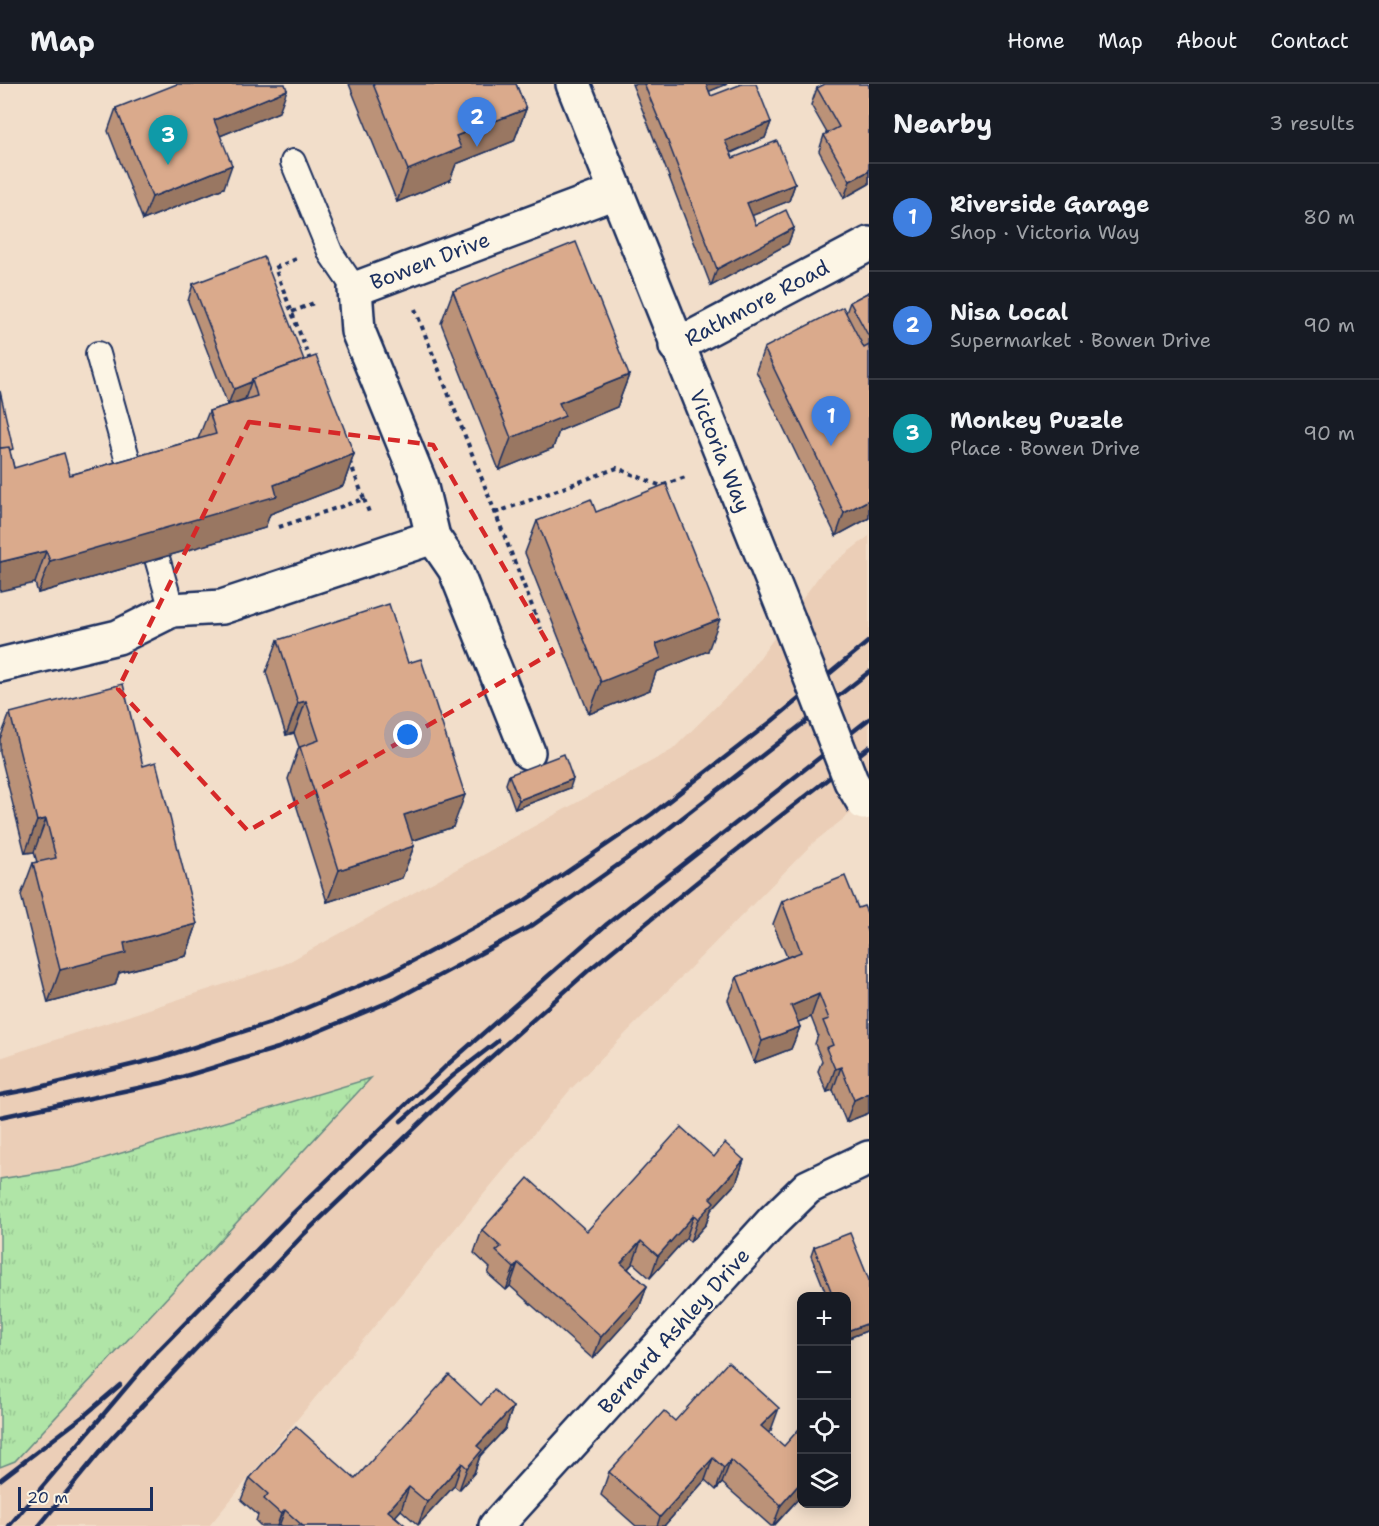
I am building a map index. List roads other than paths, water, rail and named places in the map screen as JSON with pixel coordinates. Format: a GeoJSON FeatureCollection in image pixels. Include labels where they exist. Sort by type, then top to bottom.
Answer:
{"type":"FeatureCollection","features":[{"type":"Feature","properties":{"kind":"street","name":"Victoria Way"},"geometry":{"type":"LineString","coordinates":[[573,84],[851,781],[866,810]]}},
{"type":"Feature","properties":{"kind":"street","name":"Bowen Drive"},"geometry":{"type":"LineString","coordinates":[[528,752],[455,569],[433,537],[420,483],[358,331],[356,290],[615,192]]}},
{"type":"Feature","properties":{"kind":"street","name":"Rathmore Road"},"geometry":{"type":"LineString","coordinates":[[676,346],[869,244]]}},
{"type":"Feature","properties":{"kind":"street"},"geometry":{"type":"LineString","coordinates":[[0,665],[118,637],[172,610],[222,607],[433,537]]}},
{"type":"Feature","properties":{"kind":"street","name":"Bernard Ashley Drive"},"geometry":{"type":"LineString","coordinates":[[496,1526],[773,1221],[808,1187],[869,1158]]}},
{"type":"Feature","properties":{"kind":"lane"},"geometry":{"type":"LineString","coordinates":[[293,162],[331,254],[356,290]]}},
{"type":"Feature","properties":{"kind":"lane"},"geometry":{"type":"LineString","coordinates":[[98,354],[135,486]]}},
{"type":"Feature","properties":{"kind":"lane"},"geometry":{"type":"LineString","coordinates":[[157,558],[172,610]]}},
{"type":"Feature","properties":{"kind":"railway"},"geometry":{"type":"LineString","coordinates":[[0,1095],[160,1058],[270,1023],[390,973],[524,901],[652,814],[772,721],[869,641]]}},
{"type":"Feature","properties":{"kind":"railway"},"geometry":{"type":"LineString","coordinates":[[0,1117],[162,1083],[278,1048],[396,999],[533,925],[659,836],[869,672]]}},
{"type":"Feature","properties":{"kind":"railway"},"geometry":{"type":"LineString","coordinates":[[9,1526],[152,1357],[292,1214],[446,1066],[607,924],[869,719]]}},
{"type":"Feature","properties":{"kind":"railway"},"geometry":{"type":"LineString","coordinates":[[39,1526],[108,1442],[304,1234],[461,1084],[590,969],[729,856],[869,747]]}},
{"type":"Feature","properties":{"kind":"railway"},"geometry":{"type":"LineString","coordinates":[[401,1121],[498,1041]]}},
{"type":"Feature","properties":{"kind":"railway"},"geometry":{"type":"LineString","coordinates":[[0,1480],[120,1385]]}},
{"type":"Feature","properties":{"kind":"place","name":"Nisa Local"},"geometry":{"type":"Point","coordinates":[477,147]}},
{"type":"Feature","properties":{"kind":"place","name":"Monkey Puzzle"},"geometry":{"type":"Point","coordinates":[168,165]}},
{"type":"Feature","properties":{"kind":"place","name":"Riverside Garage"},"geometry":{"type":"Point","coordinates":[831,446]}}]}
